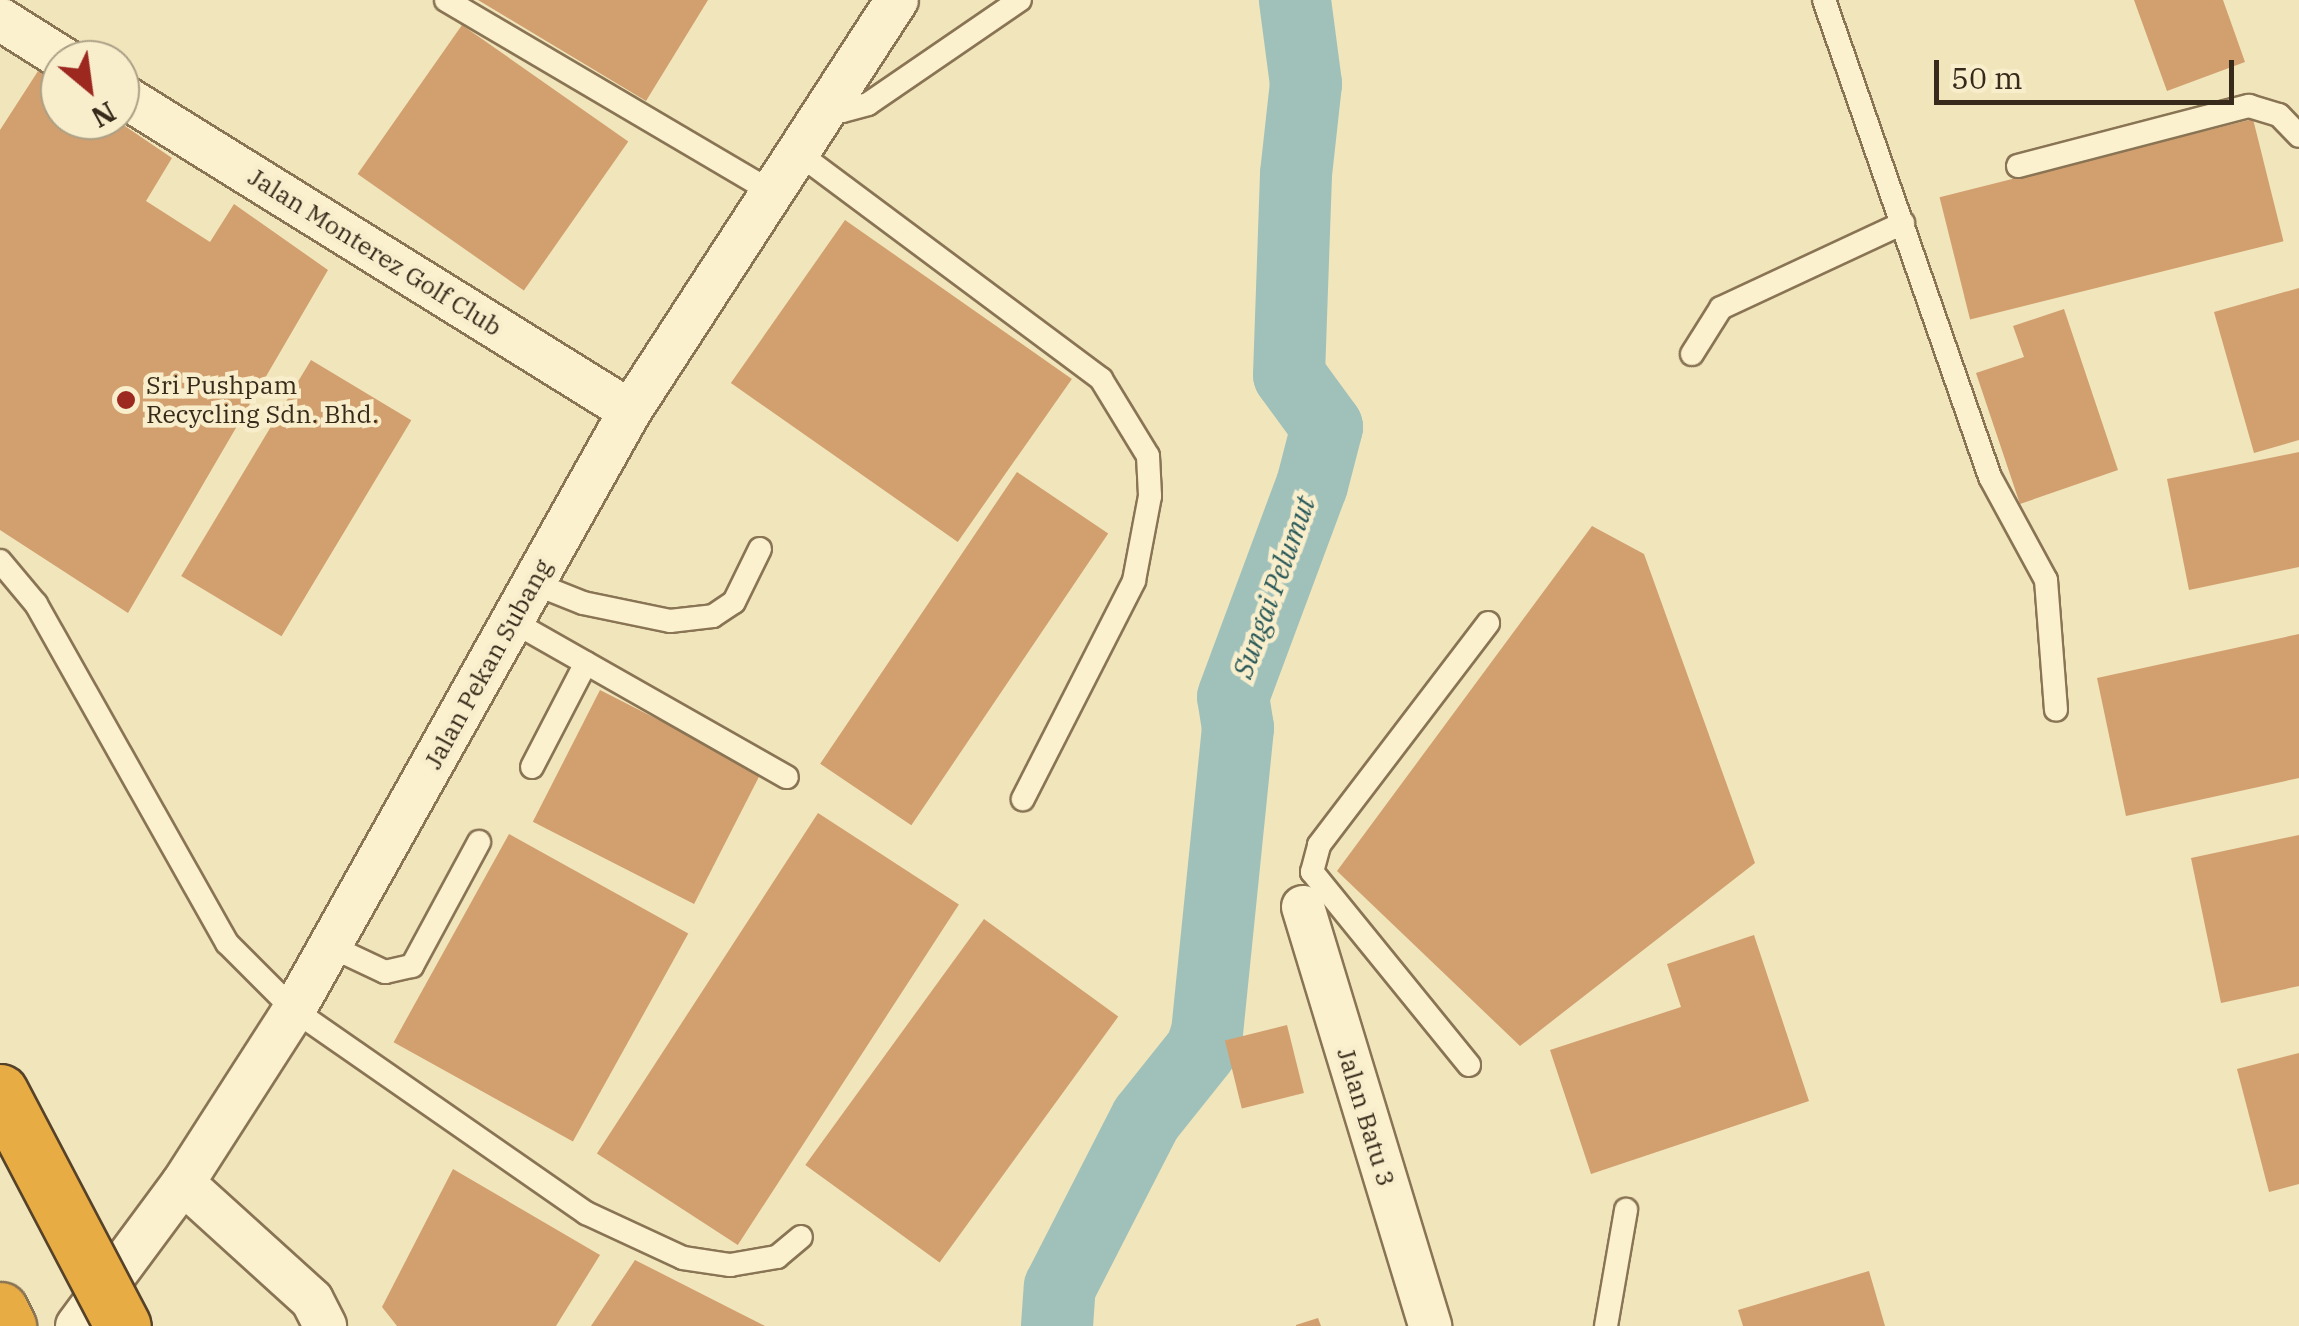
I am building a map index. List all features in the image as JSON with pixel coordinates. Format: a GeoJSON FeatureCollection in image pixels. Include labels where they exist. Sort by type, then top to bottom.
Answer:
{"type":"FeatureCollection","features":[{"type":"Feature","properties":{"kind":"highway"},"geometry":{"type":"LineString","coordinates":[[0,1092],[123,1326]]}},
{"type":"Feature","properties":{"kind":"highway"},"geometry":{"type":"LineString","coordinates":[[0,1310],[8,1326]]}},
{"type":"Feature","properties":{"kind":"street","name":"Jalan Pekan Subang"},"geometry":{"type":"LineString","coordinates":[[78,1326],[182,1183],[294,1010],[630,411],[778,195],[798,153],[887,3]]}},
{"type":"Feature","properties":{"kind":"street"},"geometry":{"type":"LineString","coordinates":[[0,20],[40,45]]}},
{"type":"Feature","properties":{"kind":"street","name":"Jalan Monterez Golf Club"},"geometry":{"type":"LineString","coordinates":[[140,106],[630,411]]}},
{"type":"Feature","properties":{"kind":"street","name":"Jalan Batu 3"},"geometry":{"type":"LineString","coordinates":[[1303,907],[1430,1326]]}},
{"type":"Feature","properties":{"kind":"street"},"geometry":{"type":"LineString","coordinates":[[182,1183],[312,1300],[325,1326]]}},
{"type":"Feature","properties":{"kind":"lane"},"geometry":{"type":"LineString","coordinates":[[446,0],[778,195]]}},
{"type":"Feature","properties":{"kind":"lane"},"geometry":{"type":"LineString","coordinates":[[828,106],[842,111],[868,104],[1020,0]]}},
{"type":"Feature","properties":{"kind":"lane"},"geometry":{"type":"LineString","coordinates":[[1824,0],[1990,477],[2046,580],[2056,710]]}},
{"type":"Feature","properties":{"kind":"lane"},"geometry":{"type":"LineString","coordinates":[[2018,166],[2249,106],[2279,115],[2299,136]]}},
{"type":"Feature","properties":{"kind":"lane"},"geometry":{"type":"LineString","coordinates":[[798,153],[1101,379],[1148,456],[1150,496],[1134,581],[1023,800]]}},
{"type":"Feature","properties":{"kind":"lane"},"geometry":{"type":"LineString","coordinates":[[1692,354],[1721,308],[1902,223]]}},
{"type":"Feature","properties":{"kind":"lane"},"geometry":{"type":"LineString","coordinates":[[534,583],[583,604],[670,621],[713,616],[734,602],[760,549]]}},
{"type":"Feature","properties":{"kind":"lane"},"geometry":{"type":"LineString","coordinates":[[0,562],[36,604],[227,943],[294,1010],[586,1212],[683,1258],[730,1265],[777,1258],[800,1237]]}},
{"type":"Feature","properties":{"kind":"lane"},"geometry":{"type":"LineString","coordinates":[[512,622],[787,778]]}},
{"type":"Feature","properties":{"kind":"lane"},"geometry":{"type":"LineString","coordinates":[[1468,1064],[1354,930],[1312,872],[1313,858],[1488,623]]}},
{"type":"Feature","properties":{"kind":"lane"},"geometry":{"type":"LineString","coordinates":[[532,767],[586,664]]}},
{"type":"Feature","properties":{"kind":"lane"},"geometry":{"type":"LineString","coordinates":[[330,946],[384,972],[412,966],[478,842]]}},
{"type":"Feature","properties":{"kind":"lane"},"geometry":{"type":"LineString","coordinates":[[1316,953],[1354,930]]}},
{"type":"Feature","properties":{"kind":"lane"},"geometry":{"type":"LineString","coordinates":[[1606,1326],[1626,1210]]}},
{"type":"Feature","properties":{"kind":"building"},"geometry":{"type":"Polygon","coordinates":[[[478,0],[708,0],[646,101],[478,0]]]}},
{"type":"Feature","properties":{"kind":"building"},"geometry":{"type":"Polygon","coordinates":[[[2134,0],[2223,0],[2245,62],[2167,91],[2134,0]]]}},
{"type":"Feature","properties":{"kind":"building"},"geometry":{"type":"Polygon","coordinates":[[[462,25],[628,141],[524,291],[358,174],[462,25]]]}},
{"type":"Feature","properties":{"kind":"building","name":"Sri Pushpam Recycling Sdn. Bhd."},"geometry":{"type":"Polygon","coordinates":[[[40,68],[40,140],[140,140],[140,136],[172,158],[146,201],[210,242],[234,204],[328,270],[128,613],[0,530],[0,130],[40,68]]]}},
{"type":"Feature","properties":{"kind":"building"},"geometry":{"type":"Polygon","coordinates":[[[2253,119],[2283,241],[1970,319],[1940,197],[2253,119]]]}},
{"type":"Feature","properties":{"kind":"building"},"geometry":{"type":"Polygon","coordinates":[[[845,220],[1072,379],[958,542],[731,383],[845,220]]]}},
{"type":"Feature","properties":{"kind":"building"},"geometry":{"type":"Polygon","coordinates":[[[2299,288],[2299,440],[2254,453],[2214,312],[2299,288]]]}},
{"type":"Feature","properties":{"kind":"building"},"geometry":{"type":"Polygon","coordinates":[[[2064,309],[2118,470],[2020,504],[1976,373],[2024,357],[2013,326],[2064,309]]]}},
{"type":"Feature","properties":{"kind":"building"},"geometry":{"type":"Polygon","coordinates":[[[311,360],[411,420],[281,636],[181,576],[311,360]]]}},
{"type":"Feature","properties":{"kind":"building"},"geometry":{"type":"Polygon","coordinates":[[[2299,452],[2299,567],[2189,590],[2167,479],[2299,452]]]}},
{"type":"Feature","properties":{"kind":"building"},"geometry":{"type":"Polygon","coordinates":[[[1017,472],[1108,534],[911,825],[820,764],[1017,472]]]}},
{"type":"Feature","properties":{"kind":"building"},"geometry":{"type":"Polygon","coordinates":[[[1592,526],[1644,554],[1755,863],[1520,1046],[1337,871],[1592,526]]]}},
{"type":"Feature","properties":{"kind":"building"},"geometry":{"type":"Polygon","coordinates":[[[2299,634],[2299,778],[2126,816],[2097,678],[2299,634]]]}},
{"type":"Feature","properties":{"kind":"building"},"geometry":{"type":"Polygon","coordinates":[[[600,690],[761,772],[694,904],[533,822],[600,690]]]}},
{"type":"Feature","properties":{"kind":"building"},"geometry":{"type":"Polygon","coordinates":[[[818,813],[959,904],[738,1245],[597,1154],[818,813]]]}},
{"type":"Feature","properties":{"kind":"building"},"geometry":{"type":"Polygon","coordinates":[[[509,834],[688,933],[573,1142],[394,1042],[509,834]]]}},
{"type":"Feature","properties":{"kind":"building"},"geometry":{"type":"Polygon","coordinates":[[[2299,835],[2299,986],[2221,1003],[2191,858],[2299,835]]]}},
{"type":"Feature","properties":{"kind":"building"},"geometry":{"type":"Polygon","coordinates":[[[984,919],[1118,1017],[940,1263],[805,1165],[984,919]]]}},
{"type":"Feature","properties":{"kind":"building"},"geometry":{"type":"Polygon","coordinates":[[[1754,935],[1809,1101],[1591,1174],[1550,1050],[1681,1007],[1667,964],[1754,935]]]}},
{"type":"Feature","properties":{"kind":"building"},"geometry":{"type":"Polygon","coordinates":[[[1287,1025],[1304,1093],[1242,1108],[1225,1040],[1287,1025]]]}},
{"type":"Feature","properties":{"kind":"building"},"geometry":{"type":"Polygon","coordinates":[[[2299,1053],[2299,1184],[2269,1192],[2237,1069],[2299,1053]]]}},
{"type":"Feature","properties":{"kind":"building"},"geometry":{"type":"Polygon","coordinates":[[[453,1169],[600,1255],[556,1326],[397,1326],[382,1307],[453,1169]]]}},
{"type":"Feature","properties":{"kind":"building"},"geometry":{"type":"Polygon","coordinates":[[[635,1260],[765,1326],[591,1326],[635,1260]]]}},
{"type":"Feature","properties":{"kind":"building"},"geometry":{"type":"Polygon","coordinates":[[[1869,1271],[1885,1326],[1743,1326],[1738,1310],[1869,1271]]]}},
{"type":"Feature","properties":{"kind":"building"},"geometry":{"type":"Polygon","coordinates":[[[1318,1318],[1321,1326],[1296,1326],[1296,1325],[1318,1318]]]}},
{"type":"Feature","properties":{"kind":"waterway","name":"Sungai Pelumut"},"geometry":{"type":"LineString","coordinates":[[1057,1326],[1060,1287],[1146,1119],[1201,1050],[1207,1033],[1238,728],[1233,697],[1312,485],[1327,427],[1289,375],[1296,174],[1306,84],[1295,0]]}},
{"type":"Feature","properties":{"kind":"place","name":"Sri Pushpam Recycling Sdn. Bhd."},"geometry":{"type":"Point","coordinates":[126,400]}}]}
